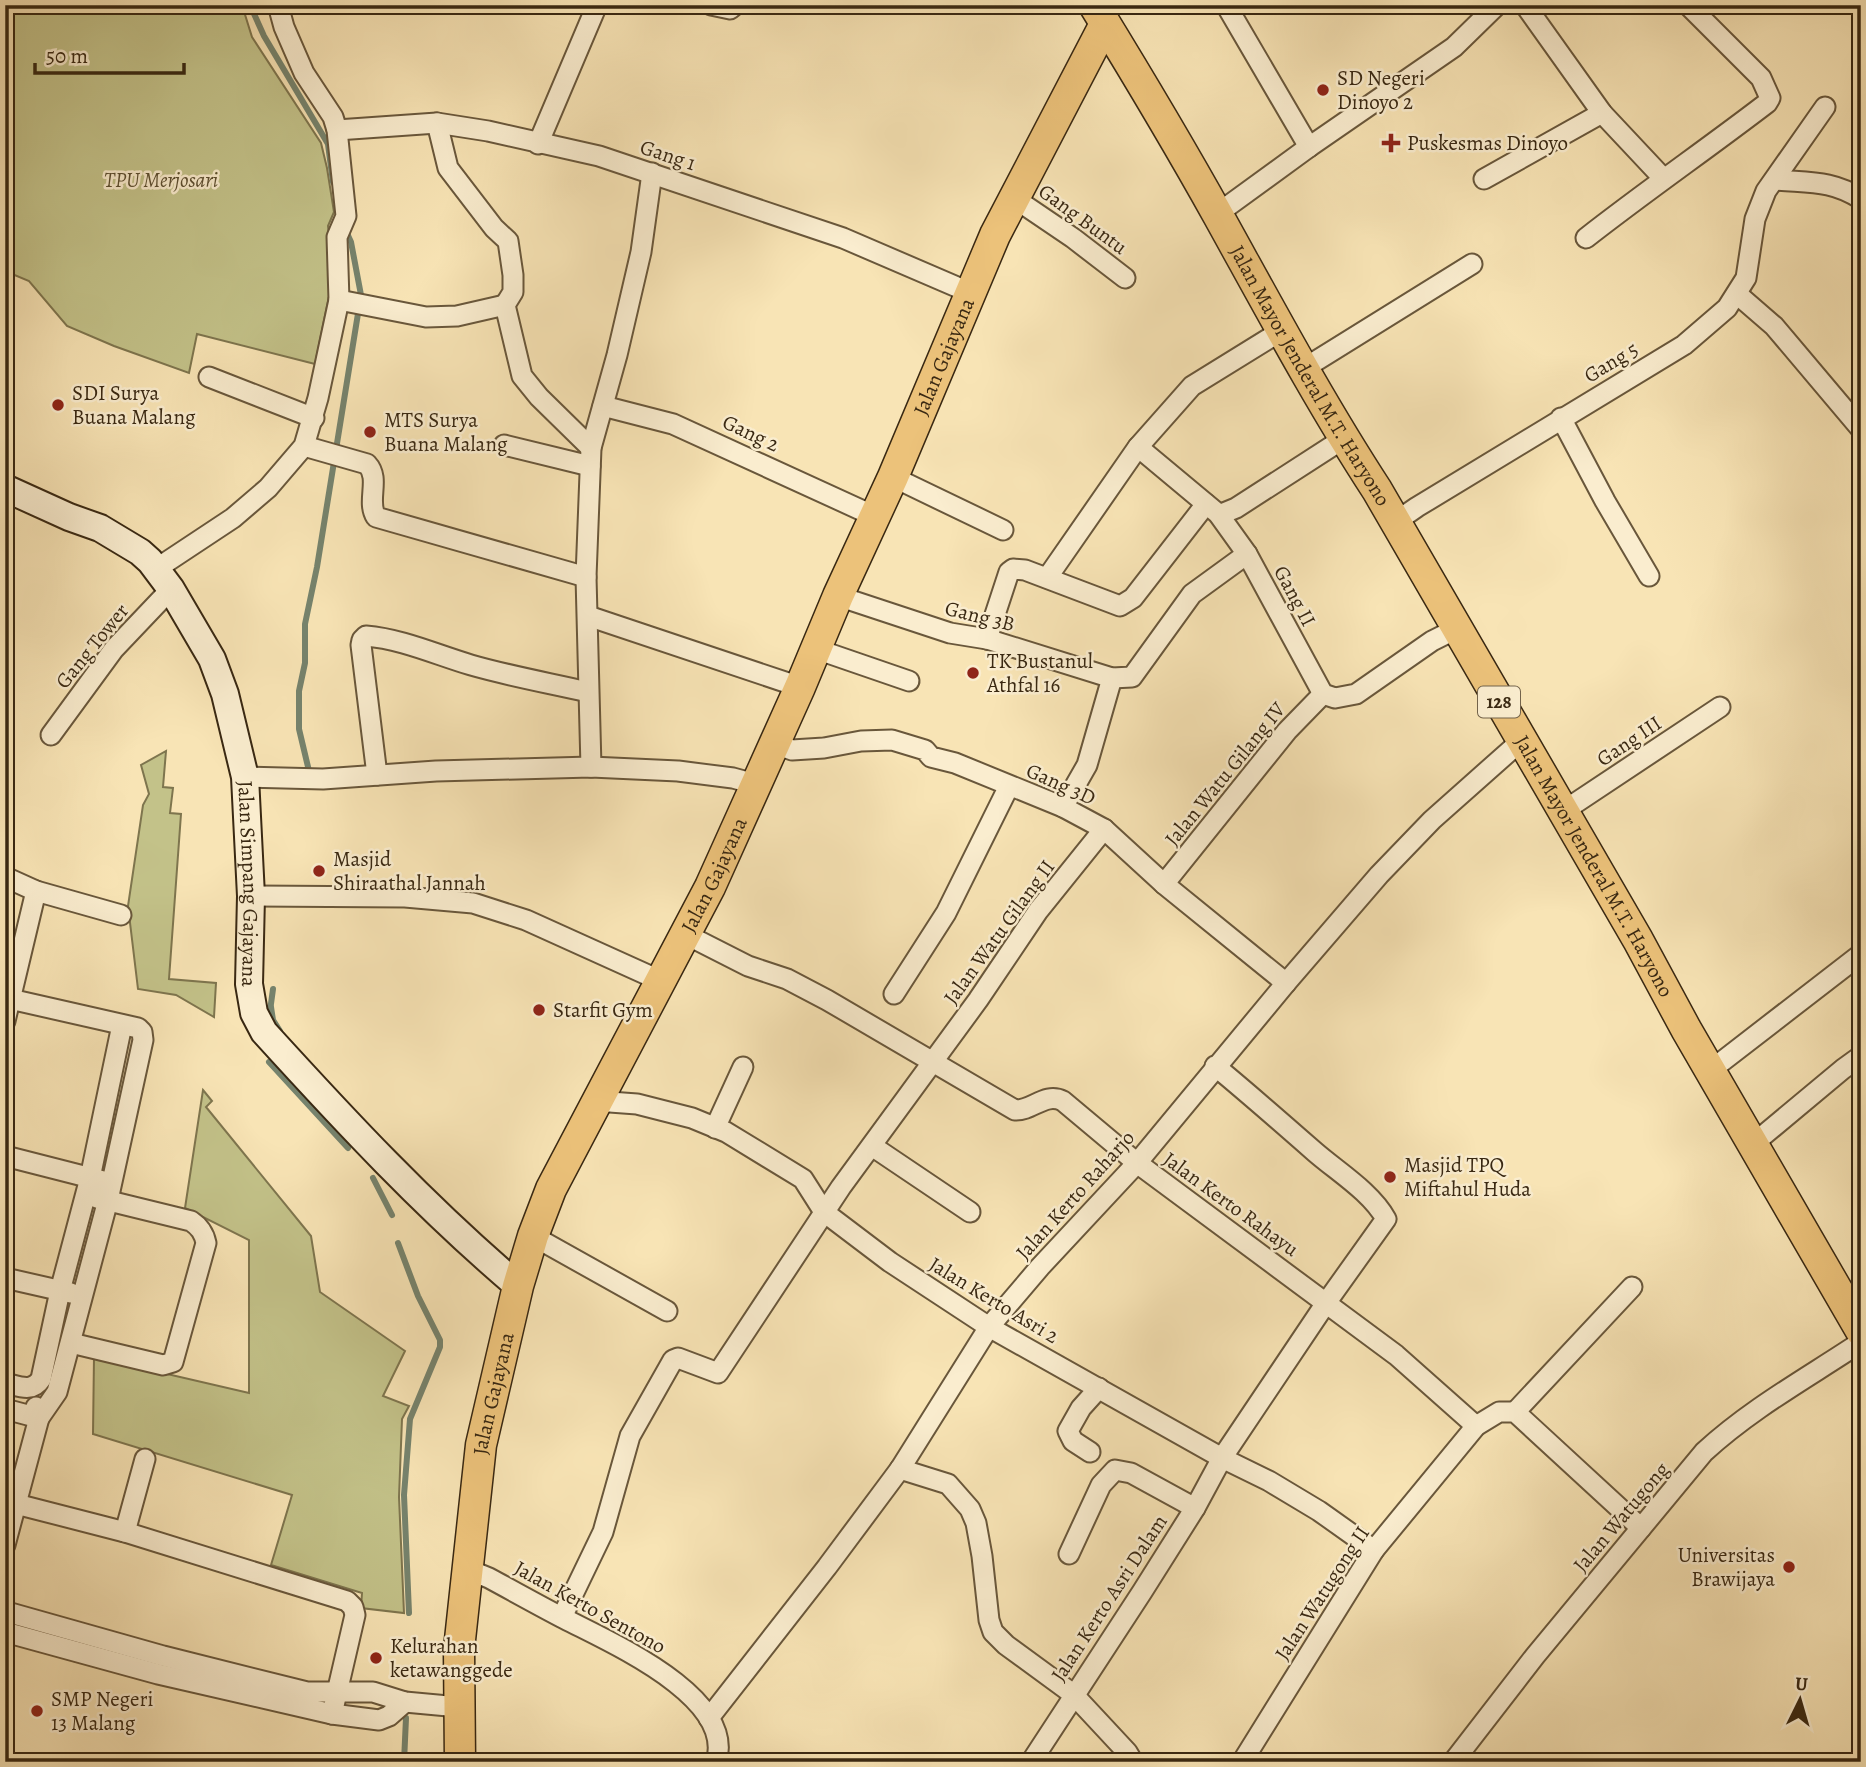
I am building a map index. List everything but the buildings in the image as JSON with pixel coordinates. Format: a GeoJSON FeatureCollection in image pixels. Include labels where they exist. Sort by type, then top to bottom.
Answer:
{"type":"FeatureCollection","features":[{"type":"Feature","properties":{"kind":"main road","name":"Jalan Mayor Jenderal M.T. Haryono"},"geometry":{"type":"LineString","coordinates":[[1099,14],[1217,214],[1343,439],[1377,490],[1522,740],[1861,1331]]}},
{"type":"Feature","properties":{"kind":"main road","name":"Jalan Gajayana"},"geometry":{"type":"LineString","coordinates":[[460,1762],[459,1649],[481,1446],[518,1286],[533,1236],[551,1189],[710,887],[893,477],[971,293],[1099,14]]}},
{"type":"Feature","properties":{"kind":"main road","name":"Jalan Simpang Gajayana"},"geometry":{"type":"LineString","coordinates":[[5,488],[100,528],[140,552],[164,579],[212,659],[225,694],[245,777],[251,896],[250,1000],[254,1013],[264,1032],[424,1202],[518,1286]]}},
{"type":"Feature","properties":{"kind":"street"},"geometry":{"type":"LineString","coordinates":[[278,5],[284,27],[304,73],[333,117],[337,131],[342,225],[352,303],[304,446],[367,464],[374,473],[372,512],[376,517],[586,577]]}},
{"type":"Feature","properties":{"kind":"street"},"geometry":{"type":"LineString","coordinates":[[538,144],[597,5]]}},
{"type":"Feature","properties":{"kind":"street"},"geometry":{"type":"LineString","coordinates":[[1226,5],[1309,146]]}},
{"type":"Feature","properties":{"kind":"street"},"geometry":{"type":"LineString","coordinates":[[1525,5],[1602,113],[1663,178]]}},
{"type":"Feature","properties":{"kind":"street"},"geometry":{"type":"LineString","coordinates":[[1586,238],[1663,178],[1693,160],[1767,103],[1770,97],[1761,78],[1688,5]]}},
{"type":"Feature","properties":{"kind":"street"},"geometry":{"type":"LineString","coordinates":[[1217,214],[1309,146],[1454,47],[1487,10]]}},
{"type":"Feature","properties":{"kind":"street","name":"Gang 5"},"geometry":{"type":"LineString","coordinates":[[1394,523],[1561,418],[1684,345],[1727,308],[1746,278],[1755,219],[1766,191],[1825,107]]}},
{"type":"Feature","properties":{"kind":"street"},"geometry":{"type":"LineString","coordinates":[[1484,179],[1602,113]]}},
{"type":"Feature","properties":{"kind":"street"},"geometry":{"type":"LineString","coordinates":[[437,123],[448,168],[494,228],[508,241],[513,292],[505,305],[522,376],[591,457]]}},
{"type":"Feature","properties":{"kind":"street","name":"Gang 1"},"geometry":{"type":"LineString","coordinates":[[337,131],[437,123],[488,131],[599,156],[843,239],[971,293]]}},
{"type":"Feature","properties":{"kind":"street"},"geometry":{"type":"LineString","coordinates":[[592,767],[586,577],[591,457],[641,252],[652,173]]}},
{"type":"Feature","properties":{"kind":"street"},"geometry":{"type":"LineString","coordinates":[[1776,180],[1830,184],[1861,199]]}},
{"type":"Feature","properties":{"kind":"street","name":"Gang Buntu"},"geometry":{"type":"LineString","coordinates":[[1014,198],[1125,278]]}},
{"type":"Feature","properties":{"kind":"street"},"geometry":{"type":"LineString","coordinates":[[1303,369],[1472,264]]}},
{"type":"Feature","properties":{"kind":"street"},"geometry":{"type":"LineString","coordinates":[[1737,294],[1774,326],[1861,429]]}},
{"type":"Feature","properties":{"kind":"street"},"geometry":{"type":"LineString","coordinates":[[352,303],[426,317],[457,316],[505,305]]}},
{"type":"Feature","properties":{"kind":"street"},"geometry":{"type":"LineString","coordinates":[[1047,578],[1138,447],[1192,386],[1281,331]]}},
{"type":"Feature","properties":{"kind":"street"},"geometry":{"type":"LineString","coordinates":[[209,377],[314,418]]}},
{"type":"Feature","properties":{"kind":"street","name":"Gang 2"},"geometry":{"type":"LineString","coordinates":[[603,406],[673,424],[874,516]]}},
{"type":"Feature","properties":{"kind":"street"},"geometry":{"type":"LineString","coordinates":[[1561,418],[1649,576]]}},
{"type":"Feature","properties":{"kind":"street"},"geometry":{"type":"LineString","coordinates":[[987,639],[1009,572],[1019,568],[1120,606],[1127,603],[1212,509],[1237,508],[1343,439]]}},
{"type":"Feature","properties":{"kind":"street"},"geometry":{"type":"LineString","coordinates":[[504,445],[591,457]]}},
{"type":"Feature","properties":{"kind":"street","name":"Gang Tower"},"geometry":{"type":"LineString","coordinates":[[51,735],[164,579],[268,488],[304,446]]}},
{"type":"Feature","properties":{"kind":"street","name":"Gang II"},"geometry":{"type":"LineString","coordinates":[[1138,447],[1212,509],[1247,554],[1323,694]]}},
{"type":"Feature","properties":{"kind":"street"},"geometry":{"type":"LineString","coordinates":[[893,477],[1003,530]]}},
{"type":"Feature","properties":{"kind":"street"},"geometry":{"type":"LineString","coordinates":[[1063,807],[1087,765],[1112,678],[1132,677],[1192,594],[1247,554]]}},
{"type":"Feature","properties":{"kind":"street","name":"Gang 3B"},"geometry":{"type":"LineString","coordinates":[[838,596],[950,633],[987,639],[1112,678]]}},
{"type":"Feature","properties":{"kind":"street"},"geometry":{"type":"LineString","coordinates":[[588,617],[800,687]]}},
{"type":"Feature","properties":{"kind":"street"},"geometry":{"type":"LineString","coordinates":[[1323,694],[1335,698],[1356,694],[1432,641],[1456,629]]}},
{"type":"Feature","properties":{"kind":"street"},"geometry":{"type":"LineString","coordinates":[[377,775],[361,645],[366,636],[409,645],[474,666],[588,692]]}},
{"type":"Feature","properties":{"kind":"street"},"geometry":{"type":"LineString","coordinates":[[816,649],[909,681]]}},
{"type":"Feature","properties":{"kind":"street","name":"Jalan Watu Gilang IV"},"geometry":{"type":"LineString","coordinates":[[1164,884],[1287,732],[1323,694]]}},
{"type":"Feature","properties":{"kind":"street","name":"Gang III"},"geometry":{"type":"LineString","coordinates":[[1562,812],[1720,707]]}},
{"type":"Feature","properties":{"kind":"street","name":"Gang 3D"},"geometry":{"type":"LineString","coordinates":[[773,743],[792,750],[824,748],[860,741],[892,740],[925,750],[930,757],[954,763],[1063,807],[1104,829],[1164,884],[1286,983]]}},
{"type":"Feature","properties":{"kind":"street","name":"Jalan Kerto Raharjo"},"geometry":{"type":"LineString","coordinates":[[709,1718],[900,1469],[989,1327],[1137,1163],[1215,1066],[1358,899],[1432,820],[1522,740]]}},
{"type":"Feature","properties":{"kind":"street"},"geometry":{"type":"LineString","coordinates":[[245,777],[323,779],[592,767],[678,771],[733,778],[755,784]]}},
{"type":"Feature","properties":{"kind":"street"},"geometry":{"type":"LineString","coordinates":[[894,994],[946,913],[1009,786]]}},
{"type":"Feature","properties":{"kind":"street","name":"Jalan Watu Gilang II"},"geometry":{"type":"LineString","coordinates":[[562,1617],[603,1532],[630,1436],[673,1360],[678,1358],[718,1373],[824,1212],[933,1063],[1038,911],[1104,829]]}},
{"type":"Feature","properties":{"kind":"street"},"geometry":{"type":"LineString","coordinates":[[5,877],[36,891],[121,915]]}},
{"type":"Feature","properties":{"kind":"street"},"geometry":{"type":"LineString","coordinates":[[5,1021],[36,891]]}},
{"type":"Feature","properties":{"kind":"street"},"geometry":{"type":"LineString","coordinates":[[251,896],[405,897],[473,903],[526,920],[661,981]]}},
{"type":"Feature","properties":{"kind":"street","name":"Jalan Kerto Rahayu"},"geometry":{"type":"LineString","coordinates":[[685,934],[748,966],[797,984],[1015,1110],[1058,1098],[1137,1163],[1396,1355],[1476,1426]]}},
{"type":"Feature","properties":{"kind":"street"},"geometry":{"type":"LineString","coordinates":[[1711,1070],[1861,954]]}},
{"type":"Feature","properties":{"kind":"street"},"geometry":{"type":"LineString","coordinates":[[5,1545],[40,1418],[57,1392],[71,1343],[143,1040],[142,1032],[138,1028],[10,999]]}},
{"type":"Feature","properties":{"kind":"street"},"geometry":{"type":"LineString","coordinates":[[5,1383],[31,1388],[36,1387],[41,1379],[60,1291],[88,1187],[122,1025]]}},
{"type":"Feature","properties":{"kind":"street"},"geometry":{"type":"LineString","coordinates":[[1753,1144],[1861,1056]]}},
{"type":"Feature","properties":{"kind":"street","name":"Jalan Kerto Asri Dalam"},"geometry":{"type":"LineString","coordinates":[[1031,1762],[1195,1508],[1222,1458],[1386,1219],[1353,1184],[1273,1112],[1215,1066]]}},
{"type":"Feature","properties":{"kind":"street"},"geometry":{"type":"LineString","coordinates":[[715,1128],[743,1067]]}},
{"type":"Feature","properties":{"kind":"street","name":"Jalan Kerto Asri 2"},"geometry":{"type":"LineString","coordinates":[[596,1101],[637,1104],[692,1118],[726,1132],[803,1179],[824,1212],[890,1262],[989,1327],[1222,1458],[1269,1481],[1319,1511],[1374,1550]]}},
{"type":"Feature","properties":{"kind":"street"},"geometry":{"type":"LineString","coordinates":[[872,1146],[970,1212]]}},
{"type":"Feature","properties":{"kind":"street"},"geometry":{"type":"LineString","coordinates":[[5,1156],[191,1221],[204,1235],[204,1254],[173,1362],[163,1365],[71,1343]]}},
{"type":"Feature","properties":{"kind":"street"},"geometry":{"type":"LineString","coordinates":[[533,1236],[667,1311]]}},
{"type":"Feature","properties":{"kind":"street"},"geometry":{"type":"LineString","coordinates":[[5,1278],[82,1295]]}},
{"type":"Feature","properties":{"kind":"street","name":"Jalan Watugong II"},"geometry":{"type":"LineString","coordinates":[[1242,1762],[1374,1550],[1476,1426],[1499,1412],[1515,1412],[1632,1287]]}},
{"type":"Feature","properties":{"kind":"street"},"geometry":{"type":"LineString","coordinates":[[55,1314],[77,1318]]}},
{"type":"Feature","properties":{"kind":"street","name":"Jalan Watugong"},"geometry":{"type":"LineString","coordinates":[[1453,1762],[1499,1701],[1704,1452],[1760,1406],[1861,1342]]}},
{"type":"Feature","properties":{"kind":"street"},"geometry":{"type":"LineString","coordinates":[[31,1388],[40,1418]]}},
{"type":"Feature","properties":{"kind":"street"},"geometry":{"type":"LineString","coordinates":[[1090,1452],[1073,1441],[1068,1431],[1081,1408],[1098,1388]]}},
{"type":"Feature","properties":{"kind":"street"},"geometry":{"type":"LineString","coordinates":[[5,1409],[40,1418]]}},
{"type":"Feature","properties":{"kind":"street"},"geometry":{"type":"LineString","coordinates":[[1515,1412],[1641,1528]]}},
{"type":"Feature","properties":{"kind":"street"},"geometry":{"type":"LineString","coordinates":[[125,1532],[145,1459]]}},
{"type":"Feature","properties":{"kind":"street"},"geometry":{"type":"LineString","coordinates":[[900,1469],[948,1484],[970,1509],[976,1522],[989,1620],[993,1632],[1006,1645],[1073,1694],[1127,1752],[1133,1762]]}},
{"type":"Feature","properties":{"kind":"street"},"geometry":{"type":"LineString","coordinates":[[1069,1554],[1101,1485],[1115,1470],[1131,1474],[1195,1508]]}},
{"type":"Feature","properties":{"kind":"street"},"geometry":{"type":"LineString","coordinates":[[16,1504],[125,1532],[346,1601],[353,1607],[355,1615],[332,1714]]}},
{"type":"Feature","properties":{"kind":"street","name":"Jalan Kerto Sentono"},"geometry":{"type":"LineString","coordinates":[[467,1569],[647,1661],[690,1695],[709,1718],[719,1742],[719,1761]]}},
{"type":"Feature","properties":{"kind":"street"},"geometry":{"type":"LineString","coordinates":[[6,1613],[161,1665],[332,1714],[379,1720],[389,1716],[405,1702]]}},
{"type":"Feature","properties":{"kind":"street"},"geometry":{"type":"LineString","coordinates":[[5,1632],[307,1692],[373,1692],[405,1702],[459,1707]]}},
{"type":"Feature","properties":{"kind":"green space","name":"TPU Merjosari"},"geometry":{"type":"Polygon","coordinates":[[[5,5],[242,5],[252,37],[321,143],[327,168],[334,212],[328,226],[333,277],[315,364],[197,334],[189,373],[67,326],[29,281],[5,271],[5,5]]]}},
{"type":"Feature","properties":{"kind":"green space"},"geometry":{"type":"Polygon","coordinates":[[[166,751],[163,787],[173,788],[170,813],[181,814],[169,979],[216,983],[214,1017],[176,995],[138,989],[128,906],[143,805],[149,794],[141,765],[166,751]]]}},
{"type":"Feature","properties":{"kind":"green space"},"geometry":{"type":"Polygon","coordinates":[[[203,1090],[212,1101],[206,1107],[311,1236],[320,1292],[405,1351],[383,1396],[409,1406],[402,1419],[399,1497],[404,1613],[361,1608],[362,1593],[271,1565],[292,1495],[93,1434],[94,1357],[249,1393],[249,1240],[185,1208],[203,1090]]]}},
{"type":"Feature","properties":{"kind":"waterway"},"geometry":{"type":"LineString","coordinates":[[250,5],[264,36],[328,144],[333,182]]}},
{"type":"Feature","properties":{"kind":"waterway"},"geometry":{"type":"LineString","coordinates":[[309,771],[299,729],[299,691],[305,663],[305,624],[317,567],[361,295],[351,242],[345,229]]}},
{"type":"Feature","properties":{"kind":"waterway"},"geometry":{"type":"LineString","coordinates":[[270,1011],[273,989]]}},
{"type":"Feature","properties":{"kind":"waterway"},"geometry":{"type":"LineString","coordinates":[[271,1007],[273,1020],[280,1031]]}},
{"type":"Feature","properties":{"kind":"waterway"},"geometry":{"type":"LineString","coordinates":[[269,1062],[348,1148]]}},
{"type":"Feature","properties":{"kind":"waterway"},"geometry":{"type":"LineString","coordinates":[[373,1178],[392,1215]]}},
{"type":"Feature","properties":{"kind":"waterway"},"geometry":{"type":"LineString","coordinates":[[398,1243],[418,1296],[440,1340],[440,1347],[410,1419],[404,1495],[409,1613]]}},
{"type":"Feature","properties":{"kind":"waterway"},"geometry":{"type":"LineString","coordinates":[[404,1762],[406,1718]]}},
{"type":"Feature","properties":{"kind":"place","name":"SD Negeri Dinoyo 2"},"geometry":{"type":"Point","coordinates":[1323,90]}},
{"type":"Feature","properties":{"kind":"place","name":"Puskesmas Dinoyo"},"geometry":{"type":"Point","coordinates":[1391,143]}},
{"type":"Feature","properties":{"kind":"place","name":"SDI Surya Buana Malang"},"geometry":{"type":"Point","coordinates":[58,405]}},
{"type":"Feature","properties":{"kind":"place","name":"MTS Surya Buana Malang"},"geometry":{"type":"Point","coordinates":[370,432]}},
{"type":"Feature","properties":{"kind":"place","name":"TK Bustanul Athfal 16"},"geometry":{"type":"Point","coordinates":[973,673]}},
{"type":"Feature","properties":{"kind":"place","name":"Masjid Shiraathal Jannah"},"geometry":{"type":"Point","coordinates":[319,871]}},
{"type":"Feature","properties":{"kind":"place","name":"Starfit Gym"},"geometry":{"type":"Point","coordinates":[539,1010]}},
{"type":"Feature","properties":{"kind":"place","name":"Masjid TPQ Miftahul Huda"},"geometry":{"type":"Point","coordinates":[1390,1177]}},
{"type":"Feature","properties":{"kind":"place","name":"Universitas Brawijaya"},"geometry":{"type":"Point","coordinates":[1789,1567]}},
{"type":"Feature","properties":{"kind":"place","name":"Kelurahan ketawanggede"},"geometry":{"type":"Point","coordinates":[376,1658]}},
{"type":"Feature","properties":{"kind":"place","name":"SMP Negeri 13 Malang"},"geometry":{"type":"Point","coordinates":[37,1711]}}]}
